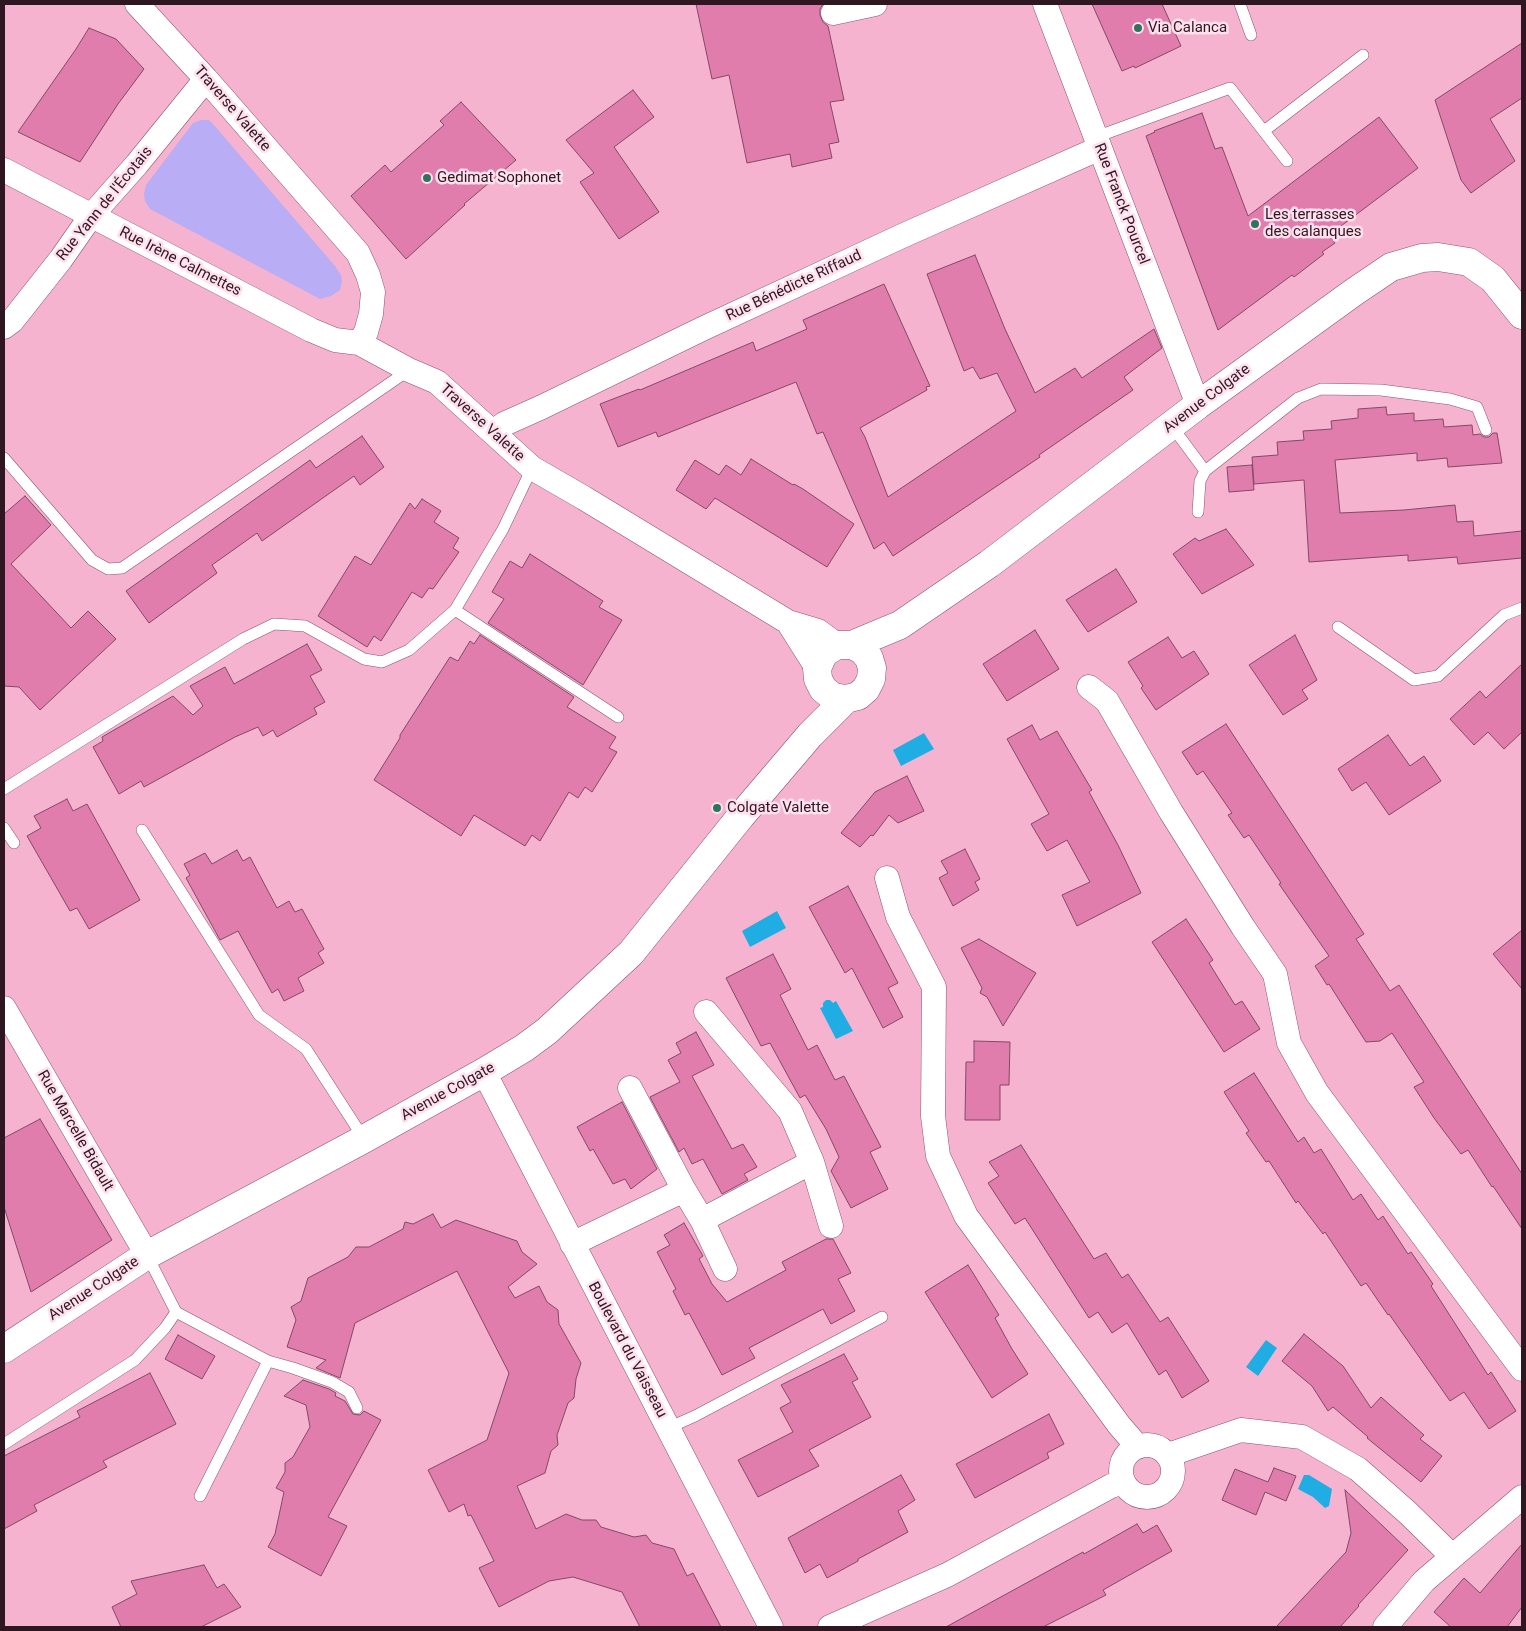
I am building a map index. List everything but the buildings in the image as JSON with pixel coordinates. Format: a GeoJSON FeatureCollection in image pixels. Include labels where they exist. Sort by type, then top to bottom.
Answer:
{"type":"FeatureCollection","features":[{"type":"Feature","properties":{"kind":"street","name":"Traverse Valette"},"geometry":{"type":"LineString","coordinates":[[137,4],[206,79],[358,253],[368,274],[373,292],[371,314],[366,332],[359,343],[409,370],[437,382],[532,468],[788,622],[818,631],[844,645]]}},
{"type":"Feature","properties":{"kind":"street"},"geometry":{"type":"LineString","coordinates":[[834,13],[874,4]]}},
{"type":"Feature","properties":{"kind":"street","name":"Rue Franck Pourcel"},"geometry":{"type":"LineString","coordinates":[[1045,4],[1198,405]]}},
{"type":"Feature","properties":{"kind":"street","name":"Rue Yann de l'Écotais"},"geometry":{"type":"LineString","coordinates":[[4,327],[12,321],[92,216],[206,79]]}},
{"type":"Feature","properties":{"kind":"street","name":"Rue Bénédicte Riffaud"},"geometry":{"type":"LineString","coordinates":[[493,432],[504,424],[702,329],[1098,143]]}},
{"type":"Feature","properties":{"kind":"street","name":"Rue Irène Calmettes"},"geometry":{"type":"LineString","coordinates":[[4,170],[311,330],[335,340],[359,343]]}},
{"type":"Feature","properties":{"kind":"street","name":"Avenue Colgate"},"geometry":{"type":"LineString","coordinates":[[4,1349],[147,1255],[484,1072],[524,1048],[547,1031],[631,953],[741,816],[810,735],[829,685],[824,653],[900,625],[996,558],[1198,405],[1383,272],[1422,258],[1438,257],[1469,262],[1493,279],[1522,315]]}},
{"type":"Feature","properties":{"kind":"street","name":"Traverse Valette"},"geometry":{"type":"LineString","coordinates":[[788,622],[829,685]]}},
{"type":"Feature","properties":{"kind":"street","name":"Avenue Colgate"},"geometry":{"type":"LineString","coordinates":[[829,685],[858,696],[866,689],[872,679],[872,668],[900,625]]}},
{"type":"Feature","properties":{"kind":"street"},"geometry":{"type":"LineString","coordinates":[[844,645],[862,650],[869,658],[872,668]]}},
{"type":"Feature","properties":{"kind":"street"},"geometry":{"type":"LineString","coordinates":[[1089,687],[1106,700],[1171,812],[1275,974],[1289,1043],[1317,1092],[1522,1369]]}},
{"type":"Feature","properties":{"kind":"street"},"geometry":{"type":"LineString","coordinates":[[888,878],[898,917],[934,987],[933,1116],[938,1156],[966,1216],[1119,1425],[1138,1447]]}},
{"type":"Feature","properties":{"kind":"street","name":"Rue Marcelle Bidault"},"geometry":{"type":"LineString","coordinates":[[4,1008],[147,1255]]}},
{"type":"Feature","properties":{"kind":"street"},"geometry":{"type":"LineString","coordinates":[[706,1012],[790,1111],[812,1162],[831,1226]]}},
{"type":"Feature","properties":{"kind":"street","name":"Boulevard du Vaisseau"},"geometry":{"type":"LineString","coordinates":[[484,1072],[771,1627]]}},
{"type":"Feature","properties":{"kind":"street"},"geometry":{"type":"LineString","coordinates":[[630,1088],[702,1220],[725,1269]]}},
{"type":"Feature","properties":{"kind":"street"},"geometry":{"type":"LineString","coordinates":[[702,1220],[812,1162]]}},
{"type":"Feature","properties":{"kind":"street"},"geometry":{"type":"LineString","coordinates":[[572,1244],[684,1190]]}},
{"type":"Feature","properties":{"kind":"street"},"geometry":{"type":"LineString","coordinates":[[1168,1455],[1241,1430],[1302,1438],[1358,1469],[1408,1513],[1452,1556]]}},
{"type":"Feature","properties":{"kind":"street"},"geometry":{"type":"LineString","coordinates":[[1148,1445],[1156,1447],[1168,1455],[1172,1463],[1173,1475],[1166,1488],[1160,1493],[1145,1497],[1133,1493],[1123,1482],[1121,1470],[1123,1461],[1128,1453],[1138,1447],[1148,1445]]}},
{"type":"Feature","properties":{"kind":"street"},"geometry":{"type":"LineString","coordinates":[[830,1627],[947,1575],[1112,1486],[1123,1482]]}},
{"type":"Feature","properties":{"kind":"street"},"geometry":{"type":"LineString","coordinates":[[1385,1627],[1424,1581],[1522,1497]]}},
{"type":"Feature","properties":{"kind":"lane"},"geometry":{"type":"LineString","coordinates":[[1240,4],[1252,35]]}},
{"type":"Feature","properties":{"kind":"lane"},"geometry":{"type":"LineString","coordinates":[[1264,131],[1363,55]]}},
{"type":"Feature","properties":{"kind":"lane"},"geometry":{"type":"LineString","coordinates":[[1098,143],[1230,88],[1287,161]]}},
{"type":"Feature","properties":{"kind":"lane"},"geometry":{"type":"LineString","coordinates":[[4,458],[92,560],[108,569],[122,568],[409,370]]}},
{"type":"Feature","properties":{"kind":"lane"},"geometry":{"type":"LineString","coordinates":[[1198,512],[1200,481],[1205,471],[1298,398],[1321,388],[1381,390],[1450,399],[1477,407],[1486,430]]}},
{"type":"Feature","properties":{"kind":"lane"},"geometry":{"type":"LineString","coordinates":[[1172,425],[1205,471]]}},
{"type":"Feature","properties":{"kind":"lane"},"geometry":{"type":"LineString","coordinates":[[4,790],[243,639],[274,624],[305,626],[364,659],[382,662],[409,650],[455,610],[503,529],[532,468]]}},
{"type":"Feature","properties":{"kind":"lane"},"geometry":{"type":"LineString","coordinates":[[1338,627],[1414,680],[1438,676],[1504,615],[1522,608]]}},
{"type":"Feature","properties":{"kind":"lane"},"geometry":{"type":"LineString","coordinates":[[455,610],[618,717]]}},
{"type":"Feature","properties":{"kind":"lane"},"geometry":{"type":"LineString","coordinates":[[4,828],[14,843]]}},
{"type":"Feature","properties":{"kind":"lane"},"geometry":{"type":"LineString","coordinates":[[142,830],[259,1015],[306,1049],[364,1138]]}},
{"type":"Feature","properties":{"kind":"lane"},"geometry":{"type":"LineString","coordinates":[[147,1255],[176,1312],[268,1361],[332,1382],[349,1392],[357,1408]]}},
{"type":"Feature","properties":{"kind":"lane"},"geometry":{"type":"LineString","coordinates":[[4,1444],[134,1360],[164,1328],[176,1312]]}},
{"type":"Feature","properties":{"kind":"lane"},"geometry":{"type":"LineString","coordinates":[[668,1428],[695,1416],[882,1317]]}},
{"type":"Feature","properties":{"kind":"lane"},"geometry":{"type":"LineString","coordinates":[[200,1496],[268,1361]]}},
{"type":"Feature","properties":{"kind":"shaded area"},"geometry":{"type":"Polygon","coordinates":[[[209,120],[213,124],[335,266],[341,275],[340,290],[331,296],[320,299],[150,209],[145,201],[146,185],[193,123],[209,120]]]}},
{"type":"Feature","properties":{"kind":"water"},"geometry":{"type":"Polygon","coordinates":[[[924,733],[934,749],[901,766],[893,750],[924,733]]]}},
{"type":"Feature","properties":{"kind":"water"},"geometry":{"type":"Polygon","coordinates":[[[777,911],[786,928],[750,947],[742,931],[777,911]]]}},
{"type":"Feature","properties":{"kind":"water"},"geometry":{"type":"Polygon","coordinates":[[[826,1000],[830,1000],[833,1003],[836,1001],[853,1031],[836,1039],[820,1008],[823,1007],[823,1003],[826,1000]]]}},
{"type":"Feature","properties":{"kind":"water"},"geometry":{"type":"Polygon","coordinates":[[[1266,1340],[1277,1348],[1258,1376],[1246,1367],[1266,1340]]]}},
{"type":"Feature","properties":{"kind":"water"},"geometry":{"type":"Polygon","coordinates":[[[1304,1475],[1309,1475],[1332,1489],[1329,1506],[1325,1508],[1313,1497],[1298,1489],[1304,1475]]]}},
{"type":"Feature","properties":{"kind":"place","name":"Via Calanca"},"geometry":{"type":"Point","coordinates":[1138,28]}},
{"type":"Feature","properties":{"kind":"place","name":"Gedimat Sophonet"},"geometry":{"type":"Point","coordinates":[427,178]}},
{"type":"Feature","properties":{"kind":"place","name":"Les terrasses des calanques"},"geometry":{"type":"Point","coordinates":[1255,224]}},
{"type":"Feature","properties":{"kind":"place","name":"Colgate Valette"},"geometry":{"type":"Point","coordinates":[717,808]}}]}
